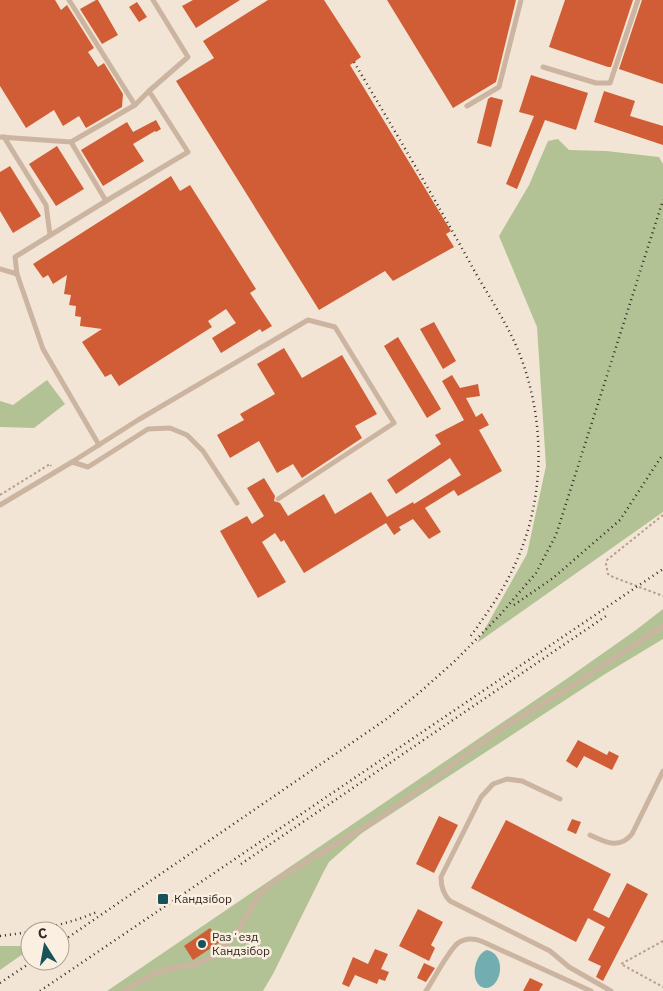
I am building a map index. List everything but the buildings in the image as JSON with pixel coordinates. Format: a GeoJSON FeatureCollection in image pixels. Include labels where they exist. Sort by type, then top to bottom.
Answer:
{"type":"FeatureCollection","features":[{"type":"Feature","properties":{"kind":"lane"},"geometry":{"type":"LineString","coordinates":[[69,0],[135,105]]}},
{"type":"Feature","properties":{"kind":"lane"},"geometry":{"type":"LineString","coordinates":[[2,137],[71,142],[135,105],[188,57],[153,0]]}},
{"type":"Feature","properties":{"kind":"lane"},"geometry":{"type":"LineString","coordinates":[[467,106],[500,87],[521,0]]}},
{"type":"Feature","properties":{"kind":"lane"},"geometry":{"type":"LineString","coordinates":[[543,67],[596,84],[610,83],[638,0]]}},
{"type":"Feature","properties":{"kind":"lane"},"geometry":{"type":"LineString","coordinates":[[98,445],[43,349],[17,274],[15,257],[188,152],[149,91]]}},
{"type":"Feature","properties":{"kind":"lane"},"geometry":{"type":"LineString","coordinates":[[2,137],[46,205],[50,235]]}},
{"type":"Feature","properties":{"kind":"lane"},"geometry":{"type":"LineString","coordinates":[[71,142],[106,201]]}},
{"type":"Feature","properties":{"kind":"lane"},"geometry":{"type":"LineString","coordinates":[[0,269],[17,274]]}},
{"type":"Feature","properties":{"kind":"lane"},"geometry":{"type":"LineString","coordinates":[[0,505],[138,420],[308,320],[335,327],[394,423],[278,499]]}},
{"type":"Feature","properties":{"kind":"lane"},"geometry":{"type":"LineString","coordinates":[[72,462],[88,467],[148,429],[170,428],[187,435],[203,451],[237,503]]}},
{"type":"Feature","properties":{"kind":"lane"},"geometry":{"type":"LineString","coordinates":[[124,991],[154,974],[196,964],[215,956],[237,932],[259,895],[274,881],[378,819],[418,792],[506,726],[561,693],[663,626]]}},
{"type":"Feature","properties":{"kind":"lane"},"geometry":{"type":"LineString","coordinates":[[590,835],[611,844],[625,841],[632,834],[663,771]]}},
{"type":"Feature","properties":{"kind":"lane"},"geometry":{"type":"LineString","coordinates":[[560,799],[522,781],[507,779],[493,784],[481,797],[441,877],[441,886],[446,897],[455,904],[550,951],[569,967],[611,991]]}},
{"type":"Feature","properties":{"kind":"lane"},"geometry":{"type":"LineString","coordinates":[[426,991],[456,944],[466,939],[481,940],[591,991]]}},
{"type":"Feature","properties":{"kind":"path"},"geometry":{"type":"LineString","coordinates":[[0,494],[50,464],[55,472]]}},
{"type":"Feature","properties":{"kind":"path"},"geometry":{"type":"LineString","coordinates":[[663,515],[607,560],[606,564],[608,574],[613,577],[663,596]]}},
{"type":"Feature","properties":{"kind":"path"},"geometry":{"type":"LineString","coordinates":[[663,941],[621,964],[663,987]]}},
{"type":"Feature","properties":{"kind":"green space"},"geometry":{"type":"Polygon","coordinates":[[[558,139],[569,150],[606,151],[659,157],[663,164],[663,512],[477,643],[527,554],[546,466],[537,327],[499,236],[529,185],[548,141],[558,139]]]}},
{"type":"Feature","properties":{"kind":"green space"},"geometry":{"type":"Polygon","coordinates":[[[47,380],[65,404],[34,428],[0,427],[0,401],[13,405],[47,380]]]}},
{"type":"Feature","properties":{"kind":"green space"},"geometry":{"type":"Polygon","coordinates":[[[663,609],[663,639],[605,674],[362,833],[329,862],[263,991],[107,991],[565,680],[663,609]]]}},
{"type":"Feature","properties":{"kind":"green space"},"geometry":{"type":"Polygon","coordinates":[[[0,946],[20,946],[20,956],[0,970],[0,946]]]}},
{"type":"Feature","properties":{"kind":"water"},"geometry":{"type":"Polygon","coordinates":[[[487,950],[494,953],[498,958],[500,971],[495,983],[491,987],[485,988],[477,982],[475,970],[479,957],[487,950]]]}},
{"type":"Feature","properties":{"kind":"railway"},"geometry":{"type":"LineString","coordinates":[[354,62],[507,327],[527,375],[533,401],[538,455],[533,509],[517,560],[490,609],[470,637]]}},
{"type":"Feature","properties":{"kind":"railway"},"geometry":{"type":"LineString","coordinates":[[70,936],[388,718],[456,660],[500,615],[536,573],[556,535],[663,200]]}},
{"type":"Feature","properties":{"kind":"railway"},"geometry":{"type":"LineString","coordinates":[[514,605],[553,578],[620,520],[663,454]]}},
{"type":"Feature","properties":{"kind":"railway"},"geometry":{"type":"LineString","coordinates":[[40,991],[663,569]]}},
{"type":"Feature","properties":{"kind":"railway"},"geometry":{"type":"LineString","coordinates":[[241,864],[609,614]]}},
{"type":"Feature","properties":{"kind":"railway"},"geometry":{"type":"LineString","coordinates":[[70,922],[97,912]]}},
{"type":"Feature","properties":{"kind":"railway"},"geometry":{"type":"LineString","coordinates":[[0,936],[20,933]]}},
{"type":"Feature","properties":{"kind":"railway"},"geometry":{"type":"LineString","coordinates":[[0,983],[20,970]]}},
{"type":"Feature","properties":{"kind":"place","name":"Кандзібор"},"geometry":{"type":"Point","coordinates":[163,899]}},
{"type":"Feature","properties":{"kind":"place","name":"Разʼезд Кандзібор"},"geometry":{"type":"Point","coordinates":[202,944]}}]}
